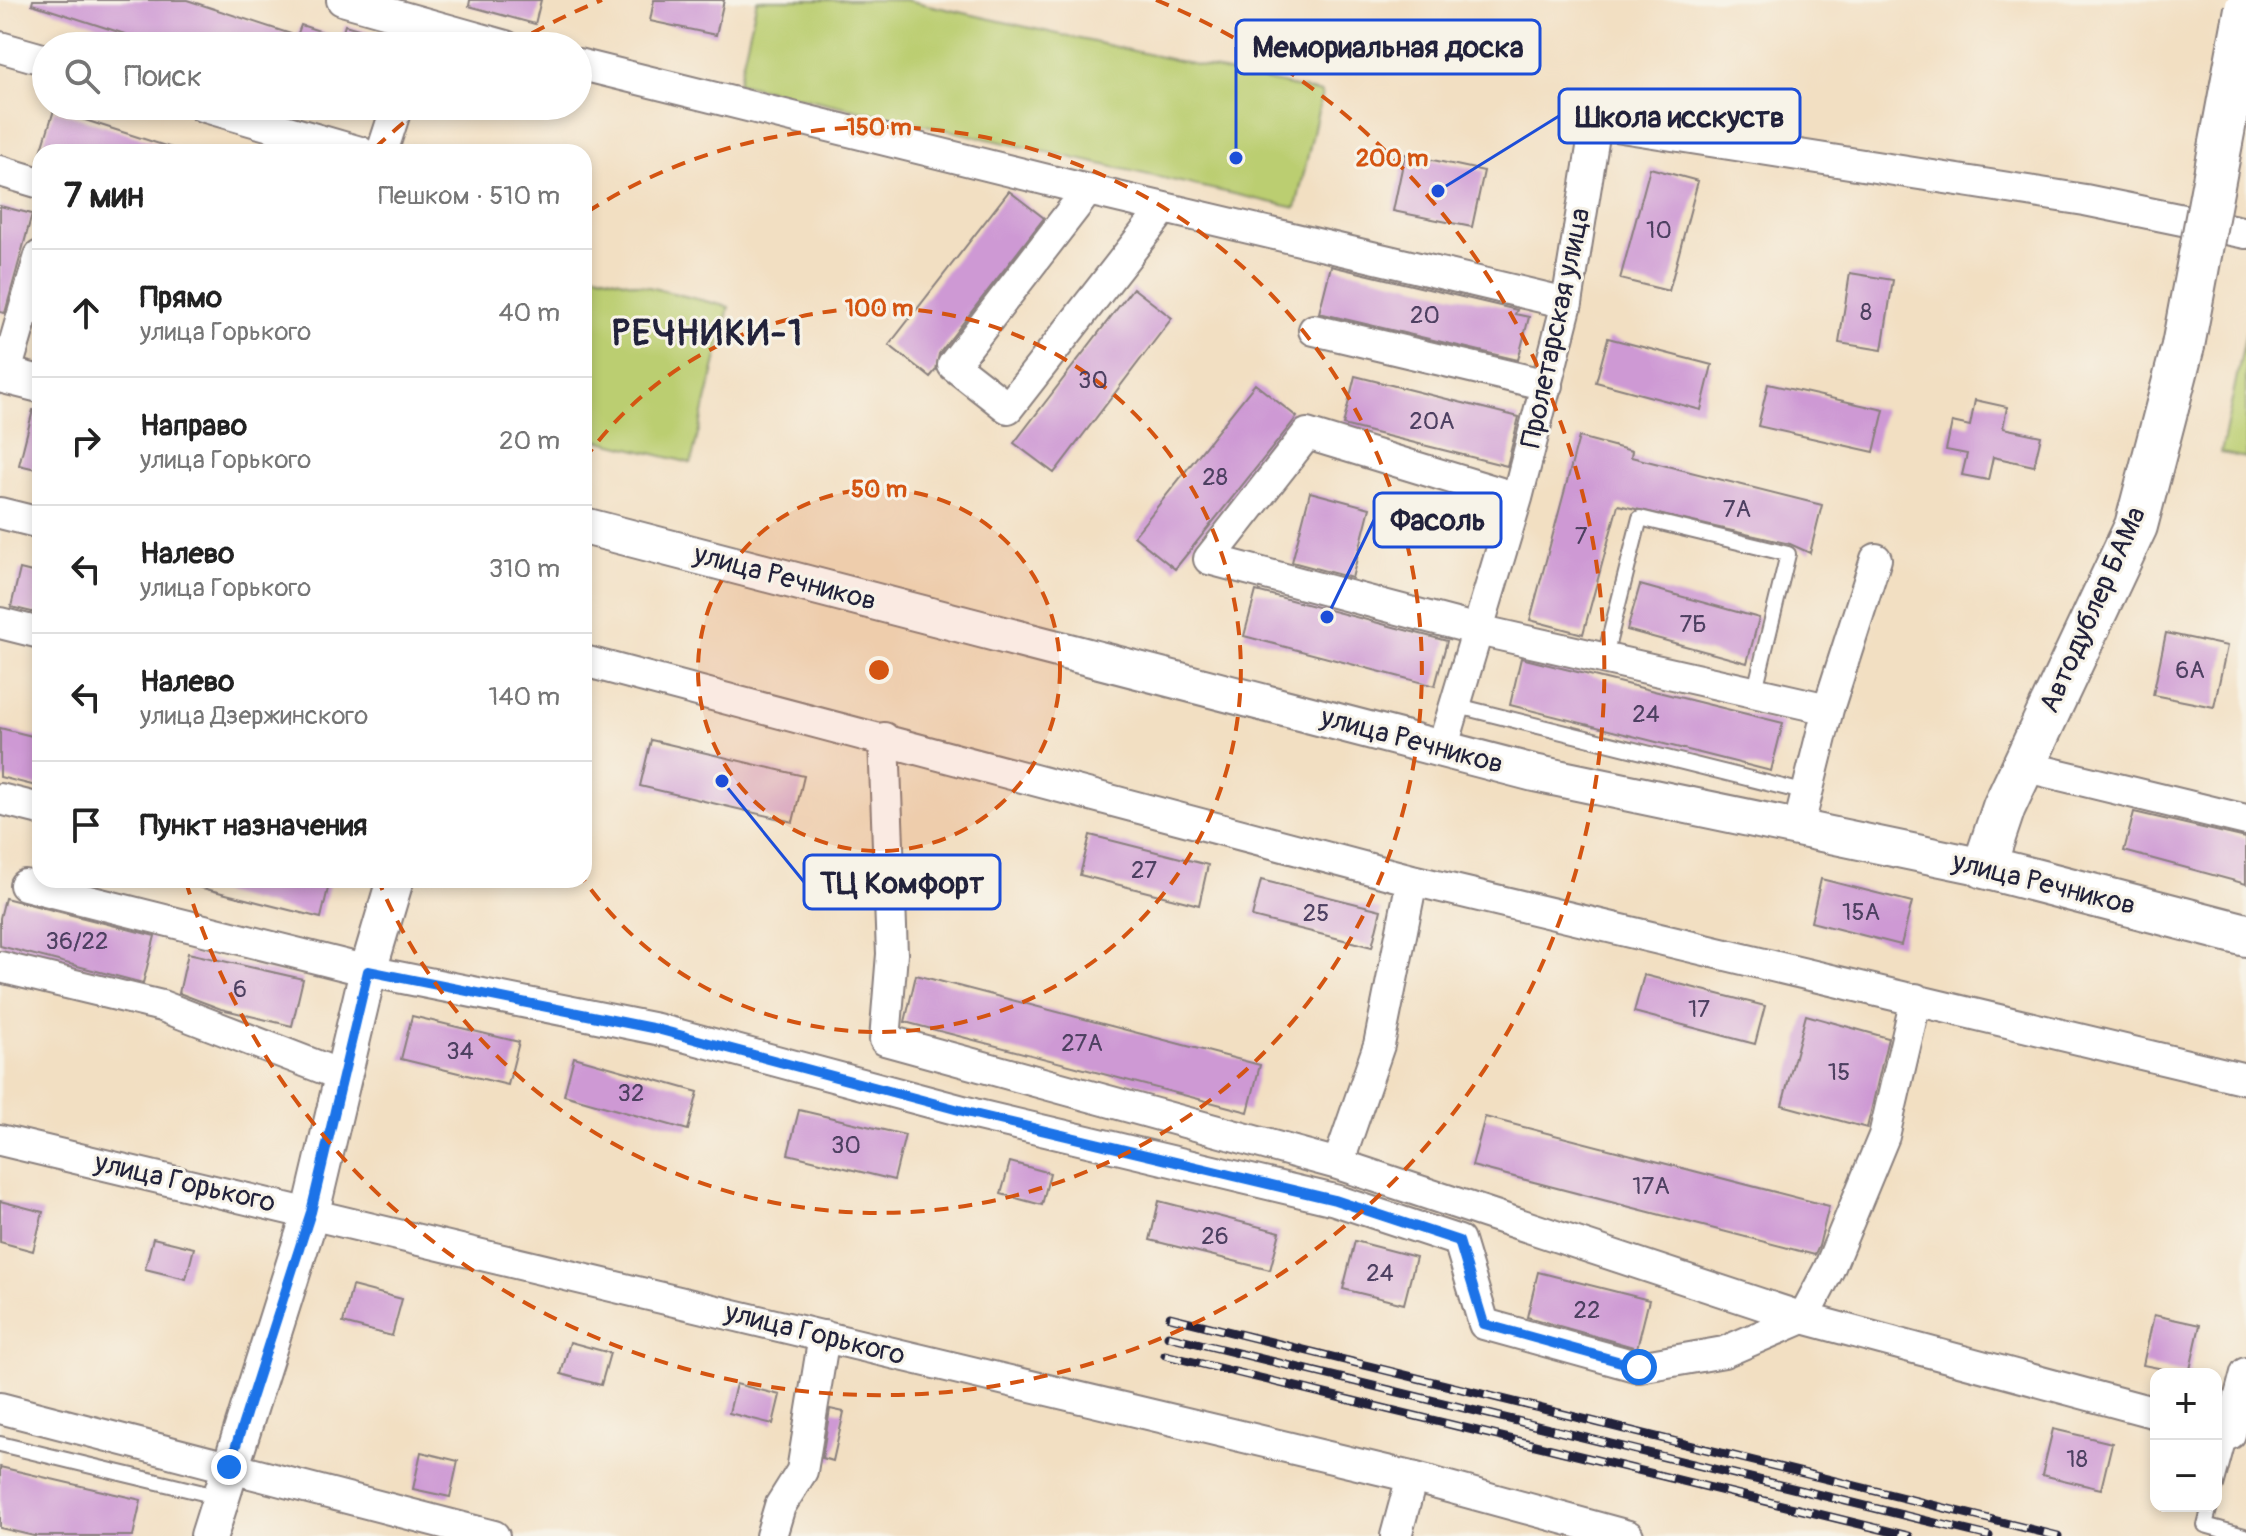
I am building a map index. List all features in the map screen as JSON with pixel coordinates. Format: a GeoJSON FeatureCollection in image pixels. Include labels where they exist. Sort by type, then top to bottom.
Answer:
{"type":"FeatureCollection","features":[{"type":"Feature","properties":{"kind":"main road","name":"Автодублер БАМа"},"geometry":{"type":"LineString","coordinates":[[1984,867],[2023,766],[2136,526],[2183,346],[2246,9]]}},
{"type":"Feature","properties":{"kind":"main road","name":"улица Речников"},"geometry":{"type":"LineString","coordinates":[[1984,867],[2246,935]]}},
{"type":"Feature","properties":{"kind":"street"},"geometry":{"type":"LineString","coordinates":[[342,0],[411,32]]}},
{"type":"Feature","properties":{"kind":"street"},"geometry":{"type":"LineString","coordinates":[[0,47],[32,56]]}},
{"type":"Feature","properties":{"kind":"street"},"geometry":{"type":"LineString","coordinates":[[592,67],[1088,190],[1567,303]]}},
{"type":"Feature","properties":{"kind":"street"},"geometry":{"type":"LineString","coordinates":[[250,120],[333,144]]}},
{"type":"Feature","properties":{"kind":"street"},"geometry":{"type":"LineString","coordinates":[[385,144],[392,120]]}},
{"type":"Feature","properties":{"kind":"street","name":"Пролетарская улица"},"geometry":{"type":"LineString","coordinates":[[1442,749],[1517,498],[1547,385],[1567,303],[1596,123],[2085,200],[2246,233]]}},
{"type":"Feature","properties":{"kind":"street"},"geometry":{"type":"LineString","coordinates":[[0,171],[32,181]]}},
{"type":"Feature","properties":{"kind":"street"},"geometry":{"type":"LineString","coordinates":[[1088,190],[953,365],[1008,408],[1164,208]]}},
{"type":"Feature","properties":{"kind":"street"},"geometry":{"type":"LineString","coordinates":[[32,282],[3,374],[32,382]]}},
{"type":"Feature","properties":{"kind":"street"},"geometry":{"type":"LineString","coordinates":[[1314,330],[1547,385]]}},
{"type":"Feature","properties":{"kind":"street"},"geometry":{"type":"LineString","coordinates":[[1517,498],[1307,434],[1209,559],[1478,630],[1605,656],[1754,694],[1828,709]]}},
{"type":"Feature","properties":{"kind":"street"},"geometry":{"type":"LineString","coordinates":[[0,513],[32,521]]}},
{"type":"Feature","properties":{"kind":"street","name":"улица Речников"},"geometry":{"type":"LineString","coordinates":[[592,528],[1534,773],[1984,867]]}},
{"type":"Feature","properties":{"kind":"street"},"geometry":{"type":"LineString","coordinates":[[1798,829],[1828,709],[1876,559]]}},
{"type":"Feature","properties":{"kind":"street"},"geometry":{"type":"LineString","coordinates":[[0,623],[32,631]]}},
{"type":"Feature","properties":{"kind":"street"},"geometry":{"type":"LineString","coordinates":[[592,663],[1412,880],[2246,1079]]}},
{"type":"Feature","properties":{"kind":"street"},"geometry":{"type":"LineString","coordinates":[[884,738],[892,954],[885,1040],[1338,1164],[1803,1318],[2150,1411]]}},
{"type":"Feature","properties":{"kind":"street"},"geometry":{"type":"LineString","coordinates":[[2023,766],[2246,820]]}},
{"type":"Feature","properties":{"kind":"street"},"geometry":{"type":"LineString","coordinates":[[0,799],[32,807]]}},
{"type":"Feature","properties":{"kind":"street"},"geometry":{"type":"LineString","coordinates":[[1338,1164],[1379,1045],[1412,880]]}},
{"type":"Feature","properties":{"kind":"street"},"geometry":{"type":"LineString","coordinates":[[25,885],[32,887]]}},
{"type":"Feature","properties":{"kind":"street"},"geometry":{"type":"LineString","coordinates":[[37,888],[368,971],[657,1029],[974,1114],[1335,1200],[1459,1241],[1484,1324],[1639,1367],[1724,1352],[1803,1318],[1829,1269],[1884,1136],[1916,999]]}},
{"type":"Feature","properties":{"kind":"street"},"geometry":{"type":"LineString","coordinates":[[209,1536],[311,1212],[368,971],[393,888]]}},
{"type":"Feature","properties":{"kind":"street"},"geometry":{"type":"LineString","coordinates":[[0,967],[162,1006],[343,1076]]}},
{"type":"Feature","properties":{"kind":"street","name":"улица Горького"},"geometry":{"type":"LineString","coordinates":[[0,1140],[1412,1477],[1628,1536]]}},
{"type":"Feature","properties":{"kind":"street"},"geometry":{"type":"LineString","coordinates":[[771,1536],[780,1506],[802,1471],[824,1336]]}},
{"type":"Feature","properties":{"kind":"street"},"geometry":{"type":"LineString","coordinates":[[2223,1432],[2246,1373]]}},
{"type":"Feature","properties":{"kind":"street"},"geometry":{"type":"LineString","coordinates":[[0,1408],[225,1482],[494,1536]]}},
{"type":"Feature","properties":{"kind":"street"},"geometry":{"type":"LineString","coordinates":[[1396,1536],[1412,1477]]}},
{"type":"Feature","properties":{"kind":"lane"},"geometry":{"type":"LineString","coordinates":[[1605,656],[1640,518],[1788,554],[1754,694]]}},
{"type":"Feature","properties":{"kind":"lane"},"geometry":{"type":"LineString","coordinates":[[1454,705],[1807,793]]}},
{"type":"Feature","properties":{"kind":"lane"},"geometry":{"type":"LineString","coordinates":[[0,1444],[225,1482]]}},
{"type":"Feature","properties":{"kind":"lane"},"geometry":{"type":"LineString","coordinates":[[2208,1512],[2205,1525],[2244,1536]]}},
{"type":"Feature","properties":{"kind":"green space"},"geometry":{"type":"Polygon","coordinates":[[[757,0],[906,0],[1322,93],[1296,208],[738,83],[757,0]]]}},
{"type":"Feature","properties":{"kind":"green space"},"geometry":{"type":"Polygon","coordinates":[[[592,273],[729,307],[691,463],[592,439],[592,273]]]}},
{"type":"Feature","properties":{"kind":"green space"},"geometry":{"type":"Polygon","coordinates":[[[2246,332],[2246,458],[2221,453],[2246,332]]]}},
{"type":"Feature","properties":{"kind":"building"},"geometry":{"type":"Polygon","coordinates":[[[33,0],[187,0],[285,32],[119,32],[32,4],[33,0]]]}},
{"type":"Feature","properties":{"kind":"building"},"geometry":{"type":"Polygon","coordinates":[[[470,0],[541,0],[535,24],[469,6],[470,0]]]}},
{"type":"Feature","properties":{"kind":"building"},"geometry":{"type":"Polygon","coordinates":[[[654,0],[724,0],[716,35],[650,21],[654,0]]]}},
{"type":"Feature","properties":{"kind":"building"},"geometry":{"type":"Polygon","coordinates":[[[301,25],[323,32],[298,32],[301,25]]]}},
{"type":"Feature","properties":{"kind":"building"},"geometry":{"type":"Polygon","coordinates":[[[345,25],[369,32],[343,32],[345,25]]]}},
{"type":"Feature","properties":{"kind":"building"},"geometry":{"type":"Polygon","coordinates":[[[51,120],[85,120],[160,144],[43,144],[51,120]]]}},
{"type":"Feature","properties":{"kind":"building"},"geometry":{"type":"Polygon","coordinates":[[[1405,154],[1484,171],[1472,227],[1393,211],[1405,154]]]}},
{"type":"Feature","properties":{"kind":"building"},"geometry":{"type":"Polygon","coordinates":[[[1650,168],[1698,181],[1669,291],[1620,279],[1650,168]]]}},
{"type":"Feature","properties":{"kind":"building"},"geometry":{"type":"Polygon","coordinates":[[[1009,191],[1044,218],[939,354],[936,370],[930,377],[889,345],[1009,191]]]}},
{"type":"Feature","properties":{"kind":"building"},"geometry":{"type":"Polygon","coordinates":[[[0,206],[32,214],[5,313],[0,312],[0,206]]]}},
{"type":"Feature","properties":{"kind":"building"},"geometry":{"type":"Polygon","coordinates":[[[1331,266],[1517,310],[1515,314],[1529,317],[1518,360],[1319,313],[1331,266]]]}},
{"type":"Feature","properties":{"kind":"building"},"geometry":{"type":"Polygon","coordinates":[[[1850,273],[1893,280],[1882,350],[1839,343],[1850,273]]]}},
{"type":"Feature","properties":{"kind":"building"},"geometry":{"type":"Polygon","coordinates":[[[1133,288],[1172,318],[1054,473],[1014,443],[1133,288]]]}},
{"type":"Feature","properties":{"kind":"building"},"geometry":{"type":"Polygon","coordinates":[[[1608,338],[1712,365],[1701,410],[1596,382],[1608,338]]]}},
{"type":"Feature","properties":{"kind":"building"},"geometry":{"type":"Polygon","coordinates":[[[1355,376],[1519,417],[1507,466],[1343,425],[1355,376]]]}},
{"type":"Feature","properties":{"kind":"building"},"geometry":{"type":"Polygon","coordinates":[[[1255,384],[1297,417],[1175,569],[1134,536],[1255,384]]]}},
{"type":"Feature","properties":{"kind":"building"},"geometry":{"type":"Polygon","coordinates":[[[1768,384],[1884,410],[1874,452],[1758,426],[1768,384]]]}},
{"type":"Feature","properties":{"kind":"building"},"geometry":{"type":"Polygon","coordinates":[[[1975,400],[2007,407],[2003,428],[2041,436],[2034,466],[1993,457],[1988,480],[1962,475],[1967,454],[1946,450],[1952,422],[1970,426],[1975,400]]]}},
{"type":"Feature","properties":{"kind":"building"},"geometry":{"type":"Polygon","coordinates":[[[32,414],[32,468],[19,465],[32,414]]]}},
{"type":"Feature","properties":{"kind":"building"},"geometry":{"type":"Polygon","coordinates":[[[1579,437],[1632,451],[1631,457],[1822,505],[1810,553],[1790,544],[1618,505],[1583,634],[1530,620],[1579,437]]]}},
{"type":"Feature","properties":{"kind":"building"},"geometry":{"type":"Polygon","coordinates":[[[1310,492],[1370,508],[1352,578],[1292,562],[1310,492]]]}},
{"type":"Feature","properties":{"kind":"building"},"geometry":{"type":"Polygon","coordinates":[[[20,569],[32,572],[32,612],[11,607],[20,569]]]}},
{"type":"Feature","properties":{"kind":"building"},"geometry":{"type":"Polygon","coordinates":[[[1640,585],[1759,618],[1747,663],[1627,630],[1640,585]]]}},
{"type":"Feature","properties":{"kind":"building"},"geometry":{"type":"Polygon","coordinates":[[[1256,591],[1447,641],[1435,686],[1244,636],[1256,591]]]}},
{"type":"Feature","properties":{"kind":"building"},"geometry":{"type":"Polygon","coordinates":[[[2166,633],[2227,646],[2214,707],[2153,695],[2166,633]]]}},
{"type":"Feature","properties":{"kind":"building"},"geometry":{"type":"Polygon","coordinates":[[[1521,658],[1783,723],[1771,771],[1510,705],[1521,658]]]}},
{"type":"Feature","properties":{"kind":"building"},"geometry":{"type":"Polygon","coordinates":[[[0,728],[32,736],[32,785],[0,777],[0,728]]]}},
{"type":"Feature","properties":{"kind":"building"},"geometry":{"type":"Polygon","coordinates":[[[651,740],[804,776],[793,822],[640,786],[651,740]]]}},
{"type":"Feature","properties":{"kind":"building"},"geometry":{"type":"Polygon","coordinates":[[[2134,812],[2246,838],[2246,884],[2124,851],[2134,812]]]}},
{"type":"Feature","properties":{"kind":"building"},"geometry":{"type":"Polygon","coordinates":[[[1090,835],[1208,865],[1199,905],[1080,875],[1090,835]]]}},
{"type":"Feature","properties":{"kind":"building"},"geometry":{"type":"Polygon","coordinates":[[[1821,879],[1912,902],[1901,945],[1811,922],[1821,879]]]}},
{"type":"Feature","properties":{"kind":"building"},"geometry":{"type":"Polygon","coordinates":[[[1261,880],[1381,910],[1372,947],[1252,917],[1261,880]]]}},
{"type":"Feature","properties":{"kind":"building"},"geometry":{"type":"Polygon","coordinates":[[[202,888],[328,888],[321,918],[202,888]]]}},
{"type":"Feature","properties":{"kind":"building"},"geometry":{"type":"Polygon","coordinates":[[[5,898],[155,936],[143,983],[0,946],[0,918],[5,898]]]}},
{"type":"Feature","properties":{"kind":"building"},"geometry":{"type":"Polygon","coordinates":[[[188,953],[303,979],[292,1026],[221,1009],[179,993],[188,953]]]}},
{"type":"Feature","properties":{"kind":"building"},"geometry":{"type":"Polygon","coordinates":[[[916,975],[1260,1065],[1248,1112],[905,1022],[916,975]]]}},
{"type":"Feature","properties":{"kind":"building"},"geometry":{"type":"Polygon","coordinates":[[[1644,975],[1765,1006],[1755,1044],[1634,1012],[1644,975]]]}},
{"type":"Feature","properties":{"kind":"building"},"geometry":{"type":"Polygon","coordinates":[[[1806,1015],[1888,1038],[1867,1128],[1782,1105],[1806,1015]]]}},
{"type":"Feature","properties":{"kind":"building"},"geometry":{"type":"Polygon","coordinates":[[[412,1016],[519,1042],[508,1085],[401,1059],[412,1016]]]}},
{"type":"Feature","properties":{"kind":"building"},"geometry":{"type":"Polygon","coordinates":[[[574,1057],[698,1092],[688,1130],[564,1095],[574,1057]]]}},
{"type":"Feature","properties":{"kind":"building"},"geometry":{"type":"Polygon","coordinates":[[[799,1110],[905,1135],[894,1180],[788,1154],[799,1110]]]}},
{"type":"Feature","properties":{"kind":"building"},"geometry":{"type":"Polygon","coordinates":[[[1485,1117],[1829,1206],[1819,1246],[1815,1255],[1472,1166],[1485,1117]]]}},
{"type":"Feature","properties":{"kind":"building"},"geometry":{"type":"Polygon","coordinates":[[[1010,1162],[1050,1173],[1042,1205],[1001,1194],[1010,1162]]]}},
{"type":"Feature","properties":{"kind":"building"},"geometry":{"type":"Polygon","coordinates":[[[0,1201],[43,1212],[33,1251],[0,1242],[0,1201]]]}},
{"type":"Feature","properties":{"kind":"building"},"geometry":{"type":"Polygon","coordinates":[[[1159,1201],[1280,1232],[1270,1270],[1150,1240],[1159,1201]]]}},
{"type":"Feature","properties":{"kind":"building"},"geometry":{"type":"Polygon","coordinates":[[[153,1238],[194,1248],[186,1279],[145,1269],[153,1238]]]}},
{"type":"Feature","properties":{"kind":"building"},"geometry":{"type":"Polygon","coordinates":[[[1355,1241],[1416,1257],[1404,1304],[1343,1289],[1355,1241]]]}},
{"type":"Feature","properties":{"kind":"building"},"geometry":{"type":"Polygon","coordinates":[[[1538,1272],[1649,1300],[1637,1348],[1527,1317],[1538,1272]]]}},
{"type":"Feature","properties":{"kind":"building"},"geometry":{"type":"Polygon","coordinates":[[[352,1286],[402,1299],[392,1336],[343,1323],[352,1286]]]}},
{"type":"Feature","properties":{"kind":"building"},"geometry":{"type":"Polygon","coordinates":[[[2154,1315],[2200,1325],[2190,1368],[2143,1365],[2154,1315]]]}},
{"type":"Feature","properties":{"kind":"building"},"geometry":{"type":"Polygon","coordinates":[[[570,1342],[610,1353],[601,1385],[561,1374],[570,1342]]]}},
{"type":"Feature","properties":{"kind":"building"},"geometry":{"type":"Polygon","coordinates":[[[736,1384],[780,1395],[773,1424],[729,1413],[736,1384]]]}},
{"type":"Feature","properties":{"kind":"building"},"geometry":{"type":"Polygon","coordinates":[[[830,1409],[844,1412],[833,1461],[822,1458],[830,1409]]]}},
{"type":"Feature","properties":{"kind":"building"},"geometry":{"type":"Polygon","coordinates":[[[2053,1429],[2112,1443],[2101,1489],[2042,1475],[2053,1429]]]}},
{"type":"Feature","properties":{"kind":"building"},"geometry":{"type":"Polygon","coordinates":[[[421,1452],[458,1461],[450,1497],[413,1489],[421,1452]]]}},
{"type":"Feature","properties":{"kind":"building"},"geometry":{"type":"Polygon","coordinates":[[[0,1467],[141,1500],[133,1536],[34,1536],[0,1528],[0,1467]]]}},
{"type":"Feature","properties":{"kind":"railway"},"geometry":{"type":"LineString","coordinates":[[1170,1317],[2058,1536]]}},
{"type":"Feature","properties":{"kind":"railway"},"geometry":{"type":"LineString","coordinates":[[1168,1336],[1989,1536]]}},
{"type":"Feature","properties":{"kind":"railway"},"geometry":{"type":"LineString","coordinates":[[1165,1355],[1909,1536]]}},
{"type":"Feature","properties":{"kind":"place","name":"Мемориальная доска"},"geometry":{"type":"Point","coordinates":[1236,158]}},
{"type":"Feature","properties":{"kind":"place","name":"Школа исскуств"},"geometry":{"type":"Point","coordinates":[1438,191]}},
{"type":"Feature","properties":{"kind":"place","name":"Фасоль"},"geometry":{"type":"Point","coordinates":[1327,617]}},
{"type":"Feature","properties":{"kind":"place","name":"ТЦ Комфорт"},"geometry":{"type":"Point","coordinates":[722,781]}},
{"type":"Feature","properties":{"kind":"district","name":"РЕЧНИКИ-1"},"geometry":{"type":"Point","coordinates":[708,333]}},
{"type":"Feature","properties":{"kind":"route"},"geometry":{"type":"LineString","coordinates":[[229,1467],[311,1212],[368,971],[657,1029],[974,1114],[1335,1200],[1459,1241],[1484,1324],[1639,1367]]}}]}
